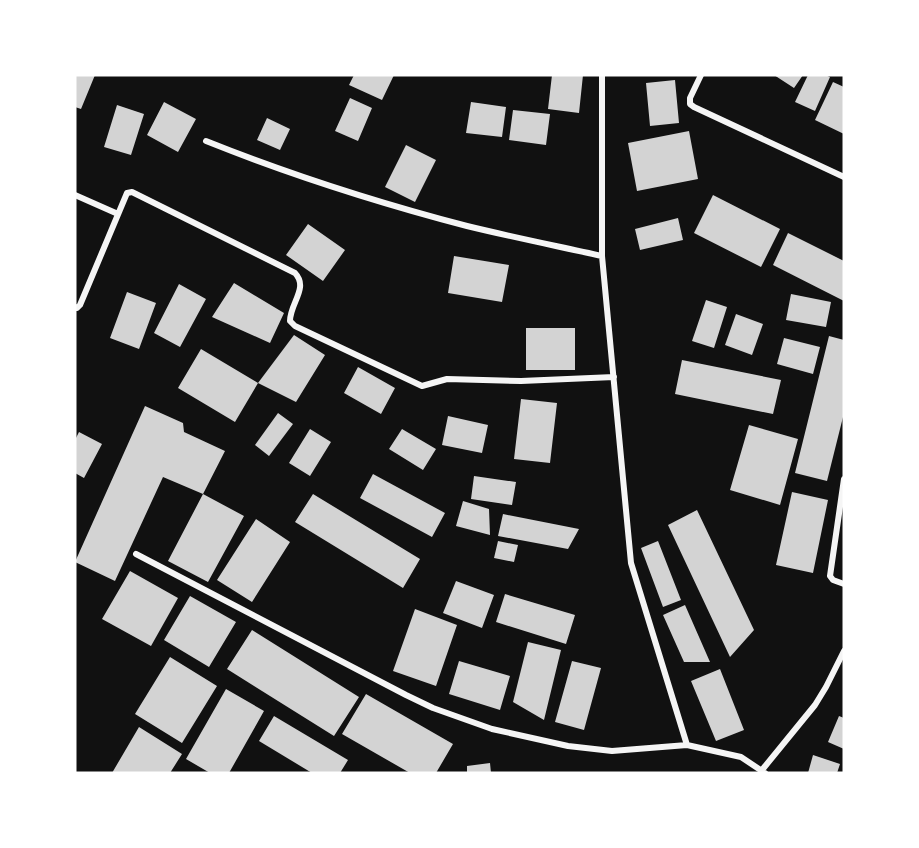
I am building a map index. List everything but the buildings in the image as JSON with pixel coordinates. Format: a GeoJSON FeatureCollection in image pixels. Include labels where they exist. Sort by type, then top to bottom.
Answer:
{"type":"FeatureCollection","features":[{"type":"Feature","properties":{"kind":"street"},"geometry":{"type":"LineString","coordinates":[[602,75],[602,256],[631,563],[687,745]]}},
{"type":"Feature","properties":{"kind":"street"},"geometry":{"type":"LineString","coordinates":[[701,75],[690,98],[690,104],[694,107],[844,177]]}},
{"type":"Feature","properties":{"kind":"street"},"geometry":{"type":"LineString","coordinates":[[206,141],[312,181],[458,223],[602,256]]}},
{"type":"Feature","properties":{"kind":"street"},"geometry":{"type":"LineString","coordinates":[[75,307],[80,305],[127,193],[132,192],[295,273],[302,286],[290,313],[290,321],[295,326],[422,386],[447,379],[521,381],[614,377]]}},
{"type":"Feature","properties":{"kind":"street"},"geometry":{"type":"LineString","coordinates":[[75,195],[118,214]]}},
{"type":"Feature","properties":{"kind":"street"},"geometry":{"type":"LineString","coordinates":[[844,479],[830,576],[832,580],[844,584]]}},
{"type":"Feature","properties":{"kind":"street"},"geometry":{"type":"LineString","coordinates":[[136,554],[433,708],[492,729],[568,746],[612,751],[687,745],[741,757],[764,771],[815,705],[844,651]]}}]}
